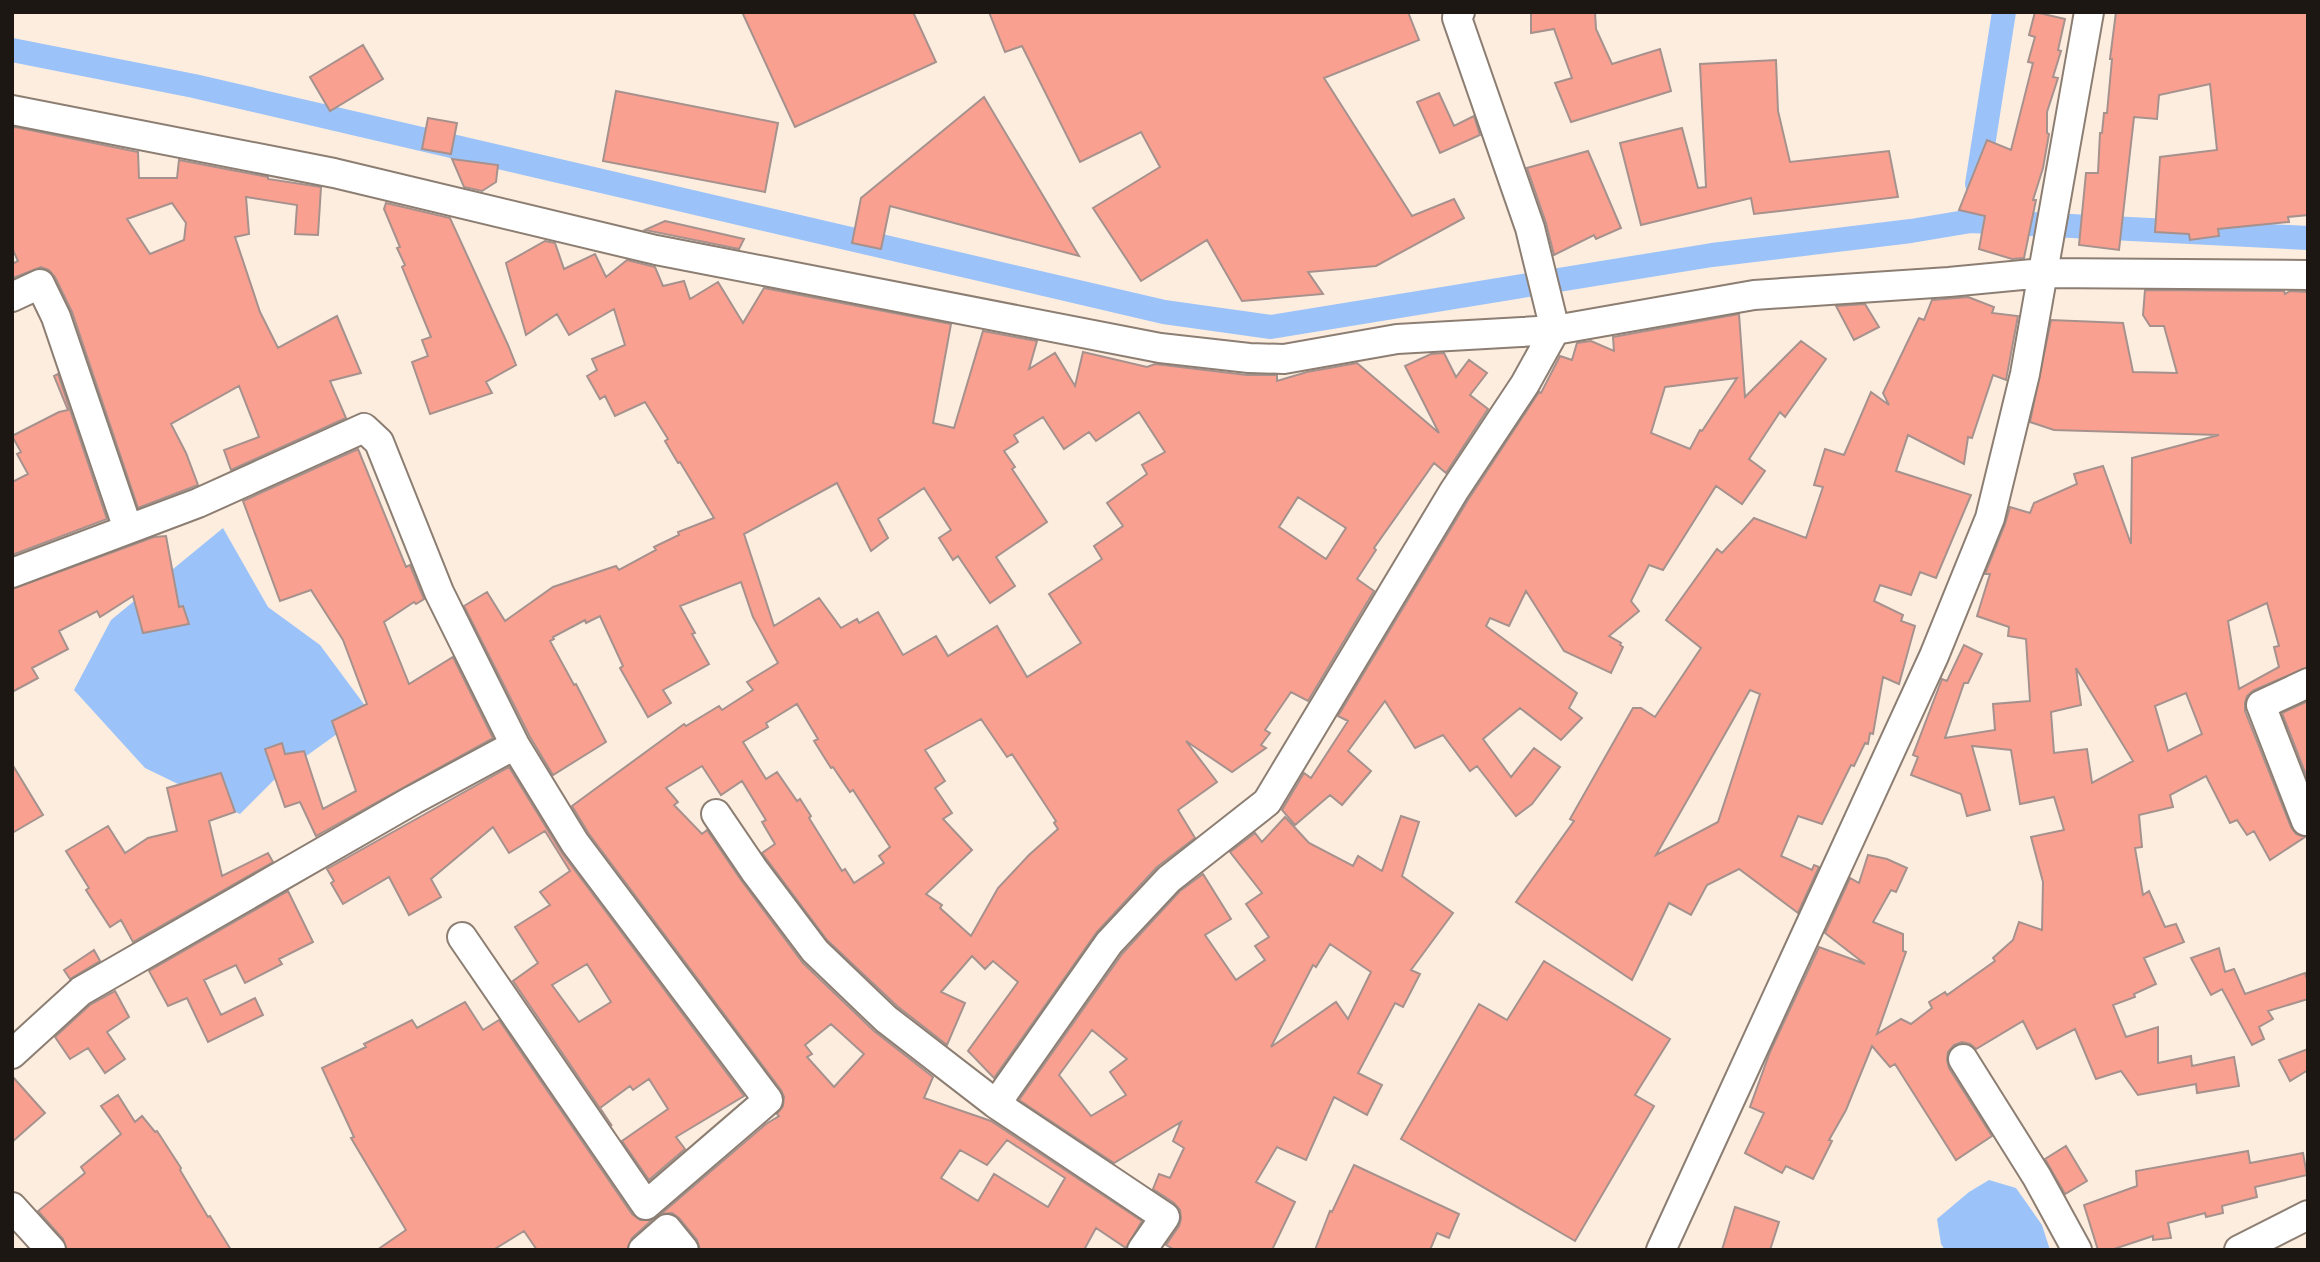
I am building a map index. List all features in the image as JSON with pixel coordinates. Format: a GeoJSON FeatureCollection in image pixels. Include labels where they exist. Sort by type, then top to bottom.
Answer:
{"type":"FeatureCollection","features":[{"type":"Feature","properties":{"kind":"street"},"geometry":{"type":"LineString","coordinates":[[996,1104],[1109,943],[1169,878],[1267,802],[1454,491],[1525,384],[1555,330],[1530,228],[1457,18],[1460,12]]}},
{"type":"Feature","properties":{"kind":"street"},"geometry":{"type":"LineString","coordinates":[[1661,1250],[1934,656],[1990,518],[2025,374],[2089,12]]}},
{"type":"Feature","properties":{"kind":"street"},"geometry":{"type":"LineString","coordinates":[[12,110],[334,173],[656,250],[1160,348],[1249,358],[1284,359],[1397,339],[1555,330],[1754,295],[1949,282],[2043,272],[2308,275]]}},
{"type":"Feature","properties":{"kind":"street"},"geometry":{"type":"LineString","coordinates":[[12,297],[40,284],[56,317],[128,529]]}},
{"type":"Feature","properties":{"kind":"street"},"geometry":{"type":"LineString","coordinates":[[12,573],[198,503],[364,428],[379,442],[439,592],[515,745],[575,843],[768,1100],[646,1205],[462,937]]}},
{"type":"Feature","properties":{"kind":"street"},"geometry":{"type":"LineString","coordinates":[[2306,821],[2261,705],[2308,683]]}},
{"type":"Feature","properties":{"kind":"street"},"geometry":{"type":"LineString","coordinates":[[12,1054],[80,990],[413,800],[515,745]]}},
{"type":"Feature","properties":{"kind":"street"},"geometry":{"type":"LineString","coordinates":[[716,814],[815,951],[886,1019],[996,1104],[1165,1217],[1142,1250]]}},
{"type":"Feature","properties":{"kind":"street"},"geometry":{"type":"LineString","coordinates":[[1963,1059],[2037,1177],[2077,1250]]}},
{"type":"Feature","properties":{"kind":"street"},"geometry":{"type":"LineString","coordinates":[[12,1207],[51,1250]]}},
{"type":"Feature","properties":{"kind":"street"},"geometry":{"type":"LineString","coordinates":[[2239,1250],[2308,1214]]}},
{"type":"Feature","properties":{"kind":"street"},"geometry":{"type":"LineString","coordinates":[[643,1250],[667,1229],[684,1250]]}},
{"type":"Feature","properties":{"kind":"water"},"geometry":{"type":"Polygon","coordinates":[[[223,528],[268,607],[320,645],[369,711],[277,777],[240,814],[145,768],[74,690],[111,620],[223,528]]]}},
{"type":"Feature","properties":{"kind":"water"},"geometry":{"type":"Polygon","coordinates":[[[1989,1180],[2016,1188],[2042,1225],[2050,1250],[1945,1250],[1941,1244],[1937,1219],[1969,1192],[1989,1180]]]}},
{"type":"Feature","properties":{"kind":"building"},"geometry":{"type":"Polygon","coordinates":[[[742,12],[913,12],[936,62],[795,127],[742,12]]]}},
{"type":"Feature","properties":{"kind":"building"},"geometry":{"type":"Polygon","coordinates":[[[989,12],[1408,12],[1419,40],[1324,78],[1412,216],[1454,199],[1464,218],[1376,266],[1308,272],[1323,294],[1242,301],[1207,240],[1141,281],[1093,208],[1160,167],[1141,132],[1080,162],[1022,46],[1005,52],[989,12]]]}},
{"type":"Feature","properties":{"kind":"building"},"geometry":{"type":"Polygon","coordinates":[[[1595,12],[1596,29],[1612,64],[1660,49],[1671,91],[1571,122],[1555,83],[1572,78],[1554,29],[1531,33],[1531,13],[1595,12]]]}},
{"type":"Feature","properties":{"kind":"building"},"geometry":{"type":"Polygon","coordinates":[[[2035,12],[2065,19],[2058,50],[2061,51],[2053,77],[2058,78],[2047,112],[2049,134],[2043,168],[2033,200],[2036,200],[2024,258],[2012,259],[1979,249],[1985,216],[1959,210],[1987,140],[2011,150],[2033,63],[2028,62],[2035,37],[2029,35],[2035,12]]]}},
{"type":"Feature","properties":{"kind":"building"},"geometry":{"type":"Polygon","coordinates":[[[2116,12],[2308,12],[2308,215],[2288,217],[2289,222],[2218,229],[2219,236],[2190,240],[2189,234],[2155,232],[2160,157],[2217,150],[2210,84],[2159,95],[2157,119],[2134,117],[2119,250],[2079,245],[2086,173],[2098,173],[2100,133],[2104,113],[2107,113],[2116,12]]]}},
{"type":"Feature","properties":{"kind":"building"},"geometry":{"type":"Polygon","coordinates":[[[363,45],[383,79],[330,111],[310,77],[363,45]]]}},
{"type":"Feature","properties":{"kind":"building"},"geometry":{"type":"Polygon","coordinates":[[[1776,60],[1778,111],[1790,162],[1889,151],[1898,197],[1754,214],[1751,198],[1641,225],[1620,143],[1682,128],[1698,188],[1706,187],[1700,64],[1776,60]]]}},
{"type":"Feature","properties":{"kind":"building"},"geometry":{"type":"Polygon","coordinates":[[[616,91],[778,123],[765,192],[603,161],[616,91]]]}},
{"type":"Feature","properties":{"kind":"building"},"geometry":{"type":"Polygon","coordinates":[[[1439,93],[1454,126],[1474,116],[1480,135],[1440,153],[1417,102],[1439,93]]]}},
{"type":"Feature","properties":{"kind":"building"},"geometry":{"type":"Polygon","coordinates":[[[984,97],[1079,256],[890,206],[881,249],[852,243],[861,198],[984,97]]]}},
{"type":"Feature","properties":{"kind":"building"},"geometry":{"type":"Polygon","coordinates":[[[428,118],[457,123],[451,154],[422,149],[428,118]]]}},
{"type":"Feature","properties":{"kind":"building"},"geometry":{"type":"Polygon","coordinates":[[[12,128],[138,152],[139,178],[177,178],[179,160],[321,187],[318,235],[295,234],[297,205],[246,197],[249,234],[235,237],[260,312],[278,348],[337,316],[361,373],[330,381],[346,418],[231,470],[224,450],[259,437],[239,386],[171,424],[198,485],[138,508],[72,312],[55,277],[49,270],[41,267],[13,278],[12,275],[12,264],[18,261],[12,248],[12,128]],[[172,203],[127,219],[150,254],[184,240],[186,223],[172,203]]]}},
{"type":"Feature","properties":{"kind":"building"},"geometry":{"type":"Polygon","coordinates":[[[1588,151],[1621,228],[1596,239],[1594,235],[1554,255],[1527,168],[1588,151]]]}},
{"type":"Feature","properties":{"kind":"building"},"geometry":{"type":"Polygon","coordinates":[[[452,159],[498,165],[496,182],[482,191],[464,187],[452,159]]]}},
{"type":"Feature","properties":{"kind":"building"},"geometry":{"type":"Polygon","coordinates":[[[386,203],[450,218],[516,365],[486,382],[492,393],[430,414],[412,362],[428,356],[422,340],[431,337],[402,267],[405,265],[397,248],[400,247],[384,209],[386,203]]]}},
{"type":"Feature","properties":{"kind":"building"},"geometry":{"type":"Polygon","coordinates":[[[665,221],[744,239],[739,249],[645,230],[665,221]]]}},
{"type":"Feature","properties":{"kind":"building"},"geometry":{"type":"Polygon","coordinates":[[[545,241],[555,243],[564,269],[595,254],[606,277],[627,260],[655,267],[663,286],[684,281],[690,299],[718,282],[743,323],[764,288],[951,324],[933,423],[954,428],[983,331],[1037,341],[1029,369],[1055,353],[1075,386],[1083,352],[1147,367],[1155,364],[1247,375],[1277,375],[1277,381],[1307,372],[1357,363],[1439,433],[1405,366],[1431,354],[1444,353],[1456,377],[1469,360],[1487,373],[1470,395],[1488,409],[1446,473],[1434,463],[1374,548],[1376,550],[1357,579],[1374,591],[1308,701],[1291,692],[1265,730],[1270,733],[1261,745],[1266,748],[1232,772],[1186,741],[1217,782],[1178,810],[1195,838],[1157,867],[1097,932],[994,1078],[968,1051],[1018,982],[993,961],[985,969],[972,956],[941,992],[965,1003],[947,1045],[897,1006],[827,940],[762,853],[775,844],[762,822],[766,820],[742,781],[721,795],[702,766],[666,788],[678,802],[674,805],[702,834],[707,830],[803,963],[874,1031],[933,1077],[924,1098],[991,1121],[1142,1221],[1126,1248],[1096,1228],[1084,1250],[700,1250],[697,1240],[679,1218],[672,1213],[661,1214],[766,1124],[779,1116],[777,1114],[783,1106],[784,1097],[589,834],[572,806],[684,724],[686,726],[719,706],[722,710],[753,690],[747,682],[778,663],[753,617],[741,582],[680,606],[709,664],[663,690],[671,703],[648,717],[620,668],[623,666],[600,616],[586,623],[585,620],[550,641],[606,742],[553,775],[530,737],[464,606],[487,592],[505,621],[553,587],[616,566],[619,570],[656,550],[654,547],[679,535],[678,532],[714,518],[680,462],[678,463],[665,441],[668,439],[645,402],[615,416],[605,396],[600,399],[587,376],[597,370],[592,359],[625,345],[614,309],[569,335],[557,314],[526,335],[506,263],[545,241]],[[1139,412],[1096,441],[1089,432],[1064,449],[1043,417],[1014,435],[1018,442],[1004,451],[1015,467],[1012,469],[1047,522],[996,557],[1015,586],[990,603],[958,556],[953,560],[939,538],[951,530],[924,488],[878,519],[888,538],[871,551],[837,483],[744,534],[774,626],[819,598],[841,628],[857,619],[859,623],[878,612],[903,655],[936,636],[948,656],[997,626],[1027,677],[1081,643],[1049,594],[1102,559],[1094,546],[1123,526],[1107,503],[1147,474],[1142,465],[1165,452],[1139,412]],[[1298,497],[1279,527],[1326,559],[1346,528],[1298,497]],[[797,704],[766,723],[768,727],[743,742],[766,779],[777,772],[797,801],[800,799],[842,871],[845,869],[854,883],[884,863],[879,856],[890,847],[853,790],[850,792],[833,767],[831,768],[814,741],[818,739],[797,704]],[[981,719],[925,750],[945,781],[935,788],[952,813],[943,819],[972,850],[926,894],[942,905],[940,908],[971,936],[998,888],[1058,829],[1054,823],[1056,821],[1012,754],[1007,757],[981,719]],[[831,1024],[805,1045],[812,1054],[807,1057],[834,1087],[864,1054],[831,1024]],[[1007,1140],[987,1165],[960,1150],[941,1178],[978,1201],[994,1174],[1048,1207],[1065,1178],[1007,1140]]]}},
{"type":"Feature","properties":{"kind":"building"},"geometry":{"type":"Polygon","coordinates":[[[2145,290],[2284,291],[2285,294],[2290,291],[2308,292],[2308,667],[2254,690],[2247,696],[2245,703],[2245,711],[2291,827],[2296,834],[2305,837],[2270,860],[2254,831],[2247,835],[2237,820],[2230,823],[2206,776],[2170,795],[2173,807],[2139,815],[2142,847],[2135,848],[2143,895],[2149,891],[2165,927],[2176,924],[2184,942],[2144,958],[2156,984],[2134,994],[2135,997],[2113,1005],[2126,1037],[2158,1027],[2158,1063],[2191,1056],[2192,1066],[2234,1057],[2239,1086],[2197,1093],[2196,1084],[2138,1095],[2121,1071],[2096,1079],[2075,1029],[2037,1049],[2023,1021],[1976,1049],[1962,1042],[1954,1045],[1948,1052],[1949,1068],[1992,1136],[1956,1160],[1895,1064],[1890,1067],[1872,1046],[1846,1110],[1829,1140],[1832,1141],[1813,1179],[1786,1166],[1782,1173],[1745,1153],[1764,1113],[1750,1107],[1770,1052],[1819,947],[1865,964],[1825,933],[1850,878],[1859,883],[1868,855],[1887,859],[1907,868],[1896,892],[1891,890],[1873,922],[1903,934],[1903,951],[1906,952],[1877,1034],[1901,1019],[1911,1024],[1932,1008],[1929,1002],[1945,992],[1947,995],[1995,961],[1993,958],[2013,940],[2019,922],[2042,930],[2043,882],[2031,837],[2064,830],[2054,797],[2020,804],[2011,750],[1972,746],[1990,810],[1967,816],[1961,794],[1911,775],[1918,757],[1913,755],[1942,679],[1947,681],[1964,645],[1982,654],[1968,683],[1964,683],[1945,738],[1995,730],[1993,704],[2030,701],[2026,639],[2008,636],[2009,627],[1977,616],[1990,574],[1985,574],[2010,507],[2030,513],[2034,503],[2077,484],[2074,474],[2103,466],[2131,544],[2132,458],[2219,435],[2054,430],[2030,422],[2051,320],[2123,323],[2133,372],[2177,373],[2164,326],[2150,326],[2143,315],[2145,290]],[[2267,603],[2228,621],[2239,689],[2279,667],[2274,647],[2279,646],[2267,603]],[[2076,668],[2081,705],[2051,712],[2054,753],[2087,749],[2092,783],[2133,761],[2076,668]],[[2186,693],[2155,706],[2168,751],[2202,734],[2186,693]]]}},
{"type":"Feature","properties":{"kind":"building"},"geometry":{"type":"Polygon","coordinates":[[[1968,297],[1994,307],[1992,313],[2018,316],[2006,380],[1993,375],[1972,438],[1968,437],[1964,464],[1908,435],[1896,471],[1971,495],[1936,578],[1920,572],[1911,595],[1880,585],[1874,601],[1903,615],[1901,621],[1915,626],[1899,684],[1883,677],[1873,734],[1870,733],[1868,744],[1865,743],[1854,766],[1851,765],[1822,824],[1798,816],[1781,856],[1812,870],[1814,865],[1819,867],[1798,913],[1739,869],[1707,885],[1691,915],[1669,903],[1632,980],[1516,902],[1574,821],[1570,819],[1633,708],[1641,708],[1655,717],[1701,648],[1666,620],[1717,549],[1722,553],[1754,518],[1806,538],[1823,487],[1814,485],[1825,449],[1844,455],[1871,392],[1889,405],[1883,393],[1919,318],[1924,320],[1932,300],[1968,297]],[[1750,690],[1656,855],[1718,822],[1760,694],[1750,690]]]}},
{"type":"Feature","properties":{"kind":"building"},"geometry":{"type":"Polygon","coordinates":[[[1865,304],[1879,327],[1854,340],[1836,306],[1865,304]]]}},
{"type":"Feature","properties":{"kind":"building"},"geometry":{"type":"Polygon","coordinates":[[[1739,314],[1745,397],[1801,341],[1826,359],[1785,417],[1780,412],[1749,459],[1765,471],[1742,504],[1716,486],[1663,570],[1649,565],[1631,601],[1639,611],[1609,636],[1623,647],[1611,673],[1564,651],[1526,591],[1509,626],[1490,618],[1486,626],[1577,693],[1569,708],[1582,718],[1561,740],[1520,708],[1483,739],[1511,777],[1534,748],[1560,767],[1532,804],[1516,816],[1477,766],[1470,771],[1443,735],[1415,748],[1385,701],[1348,751],[1371,771],[1342,805],[1330,795],[1295,825],[1282,810],[1304,773],[1311,778],[1348,721],[1338,716],[1468,500],[1539,392],[1541,393],[1560,356],[1572,360],[1577,343],[1591,341],[1614,351],[1613,337],[1739,314]],[[1737,378],[1665,387],[1651,433],[1690,449],[1700,430],[1702,431],[1737,378]]]}},
{"type":"Feature","properties":{"kind":"building"},"geometry":{"type":"Polygon","coordinates":[[[58,374],[107,519],[12,555],[12,482],[28,474],[17,454],[21,452],[12,436],[68,410],[54,376],[58,374]]]}},
{"type":"Feature","properties":{"kind":"building"},"geometry":{"type":"Polygon","coordinates":[[[358,449],[406,567],[410,565],[424,599],[416,604],[414,602],[384,622],[409,684],[453,657],[493,738],[316,836],[300,802],[285,807],[265,749],[282,743],[285,754],[304,751],[323,809],[356,791],[332,721],[367,704],[343,640],[311,590],[280,601],[243,501],[358,449]]]}},
{"type":"Feature","properties":{"kind":"building"},"geometry":{"type":"Polygon","coordinates":[[[166,536],[179,607],[183,606],[189,624],[143,633],[133,596],[100,617],[97,611],[59,631],[68,649],[32,668],[38,678],[12,692],[12,589],[154,537],[166,536]]]}},
{"type":"Feature","properties":{"kind":"building"},"geometry":{"type":"Polygon","coordinates":[[[2308,701],[2308,780],[2282,713],[2308,701]]]}},
{"type":"Feature","properties":{"kind":"building"},"geometry":{"type":"Polygon","coordinates":[[[12,764],[43,815],[12,833],[12,764]]]}},
{"type":"Feature","properties":{"kind":"building"},"geometry":{"type":"Polygon","coordinates":[[[509,767],[562,853],[744,1096],[676,1137],[685,1149],[649,1180],[622,1141],[668,1109],[649,1079],[633,1090],[630,1086],[600,1108],[612,1126],[513,981],[538,963],[515,927],[550,905],[540,892],[570,871],[545,831],[509,853],[493,827],[431,879],[441,897],[409,915],[389,877],[343,904],[331,883],[334,881],[327,869],[509,767]],[[587,964],[552,985],[579,1022],[611,1002],[587,964]]]}},
{"type":"Feature","properties":{"kind":"building"},"geometry":{"type":"Polygon","coordinates":[[[221,773],[235,812],[209,821],[222,876],[268,853],[273,862],[133,942],[121,920],[110,927],[86,890],[89,888],[66,851],[108,826],[125,853],[148,838],[177,831],[167,788],[221,773]]]}},
{"type":"Feature","properties":{"kind":"building"},"geometry":{"type":"Polygon","coordinates":[[[1401,816],[1419,822],[1402,876],[1453,913],[1411,970],[1420,974],[1403,1007],[1395,1003],[1358,1073],[1382,1085],[1367,1115],[1334,1097],[1306,1160],[1277,1147],[1256,1182],[1295,1202],[1272,1250],[1175,1250],[1166,1245],[1179,1226],[1180,1210],[1153,1189],[1159,1174],[1170,1178],[1184,1148],[1173,1141],[1181,1122],[1114,1163],[1019,1100],[1122,954],[1180,891],[1203,874],[1231,919],[1205,935],[1236,980],[1265,960],[1255,946],[1269,937],[1246,904],[1262,893],[1230,852],[1255,833],[1262,842],[1285,817],[1309,843],[1353,866],[1358,856],[1382,871],[1401,816]],[[1330,944],[1316,967],[1313,965],[1271,1047],[1336,1002],[1348,1019],[1371,972],[1330,944]],[[1092,1030],[1059,1075],[1091,1116],[1126,1095],[1110,1072],[1127,1059],[1092,1030]]]}},
{"type":"Feature","properties":{"kind":"building"},"geometry":{"type":"Polygon","coordinates":[[[288,891],[313,942],[279,959],[282,964],[245,983],[236,965],[204,980],[221,1015],[255,998],[263,1015],[208,1042],[187,998],[168,1006],[149,971],[288,891]]]}},
{"type":"Feature","properties":{"kind":"building"},"geometry":{"type":"Polygon","coordinates":[[[2219,948],[2225,972],[2234,969],[2245,994],[2305,973],[2308,999],[2268,1011],[2273,1019],[2259,1027],[2264,1039],[2252,1045],[2222,989],[2211,995],[2191,958],[2219,948]]]}},
{"type":"Feature","properties":{"kind":"building"},"geometry":{"type":"Polygon","coordinates":[[[94,950],[100,961],[70,979],[64,970],[94,950]]]}},
{"type":"Feature","properties":{"kind":"building"},"geometry":{"type":"Polygon","coordinates":[[[1544,961],[1670,1039],[1635,1095],[1654,1106],[1575,1241],[1401,1139],[1479,1004],[1507,1020],[1544,961]]]}},
{"type":"Feature","properties":{"kind":"building"},"geometry":{"type":"Polygon","coordinates":[[[115,991],[129,1017],[107,1032],[125,1059],[105,1073],[88,1048],[70,1059],[55,1037],[91,1004],[115,991]]]}},
{"type":"Feature","properties":{"kind":"building"},"geometry":{"type":"Polygon","coordinates":[[[465,1002],[483,1030],[499,1020],[632,1214],[640,1220],[652,1220],[632,1238],[627,1250],[537,1250],[524,1231],[493,1250],[377,1250],[406,1230],[351,1138],[354,1137],[322,1068],[366,1047],[364,1044],[412,1020],[417,1028],[465,1002]]]}},
{"type":"Feature","properties":{"kind":"building"},"geometry":{"type":"Polygon","coordinates":[[[2308,1049],[2308,1070],[2290,1081],[2279,1060],[2308,1049]]]}},
{"type":"Feature","properties":{"kind":"building"},"geometry":{"type":"Polygon","coordinates":[[[12,1076],[45,1113],[12,1142],[12,1076]]]}},
{"type":"Feature","properties":{"kind":"building"},"geometry":{"type":"Polygon","coordinates":[[[118,1095],[135,1122],[142,1116],[155,1132],[157,1131],[208,1217],[210,1216],[231,1250],[67,1250],[63,1239],[38,1211],[85,1173],[81,1167],[121,1134],[101,1106],[118,1095]]]}},
{"type":"Feature","properties":{"kind":"building"},"geometry":{"type":"Polygon","coordinates":[[[2066,1146],[2087,1181],[2065,1194],[2045,1159],[2066,1146]]]}},
{"type":"Feature","properties":{"kind":"building"},"geometry":{"type":"Polygon","coordinates":[[[2248,1151],[2250,1163],[2303,1153],[2307,1175],[2255,1187],[2257,1197],[2222,1206],[2223,1213],[2206,1217],[2205,1213],[2168,1223],[2171,1238],[2153,1240],[2153,1236],[2111,1250],[2098,1250],[2084,1205],[2137,1186],[2136,1171],[2248,1151]]]}},
{"type":"Feature","properties":{"kind":"building"},"geometry":{"type":"Polygon","coordinates":[[[1354,1165],[1459,1214],[1449,1238],[1437,1233],[1430,1250],[1315,1250],[1330,1211],[1332,1212],[1354,1165]]]}},
{"type":"Feature","properties":{"kind":"building"},"geometry":{"type":"Polygon","coordinates":[[[1735,1207],[1779,1222],[1770,1250],[1722,1250],[1735,1207]]]}},
{"type":"Feature","properties":{"kind":"waterway"},"geometry":{"type":"LineString","coordinates":[[1977,184],[2004,12]]}},
{"type":"Feature","properties":{"kind":"waterway"},"geometry":{"type":"LineString","coordinates":[[12,50],[194,86],[1164,312],[1271,327],[1712,255],[1911,231],[1971,221],[2308,238]]}}]}
